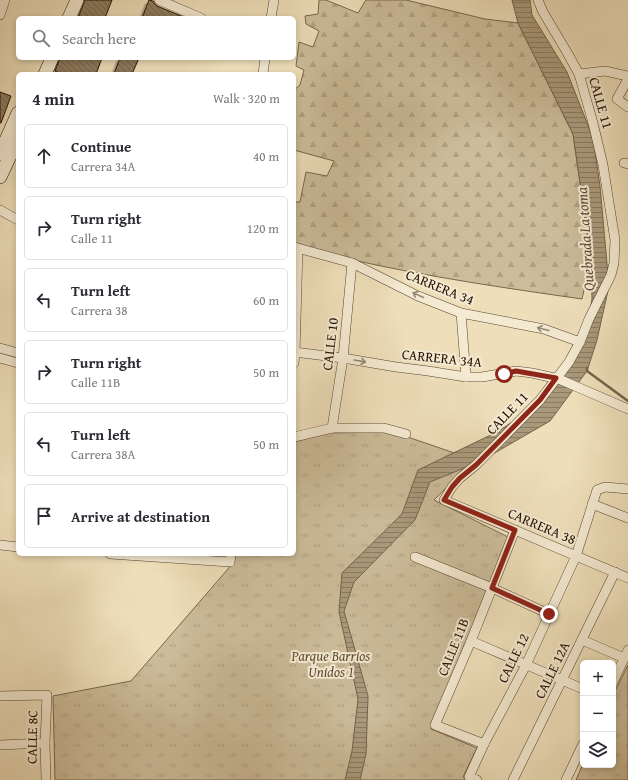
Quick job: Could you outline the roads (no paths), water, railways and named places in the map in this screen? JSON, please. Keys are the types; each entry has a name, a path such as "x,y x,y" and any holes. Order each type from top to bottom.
{"main road":[{"path":"62,16 69,0"},
{"path":"70,16 77,0"},
{"path":"38,72 43,60"},
{"path":"46,72 51,60"},
{"path":"0,154 16,118"},
{"path":"0,177 16,143"}],"street":[{"path":"0,15 5,0"},
{"path":"159,0 196,16"},
{"path":"271,16 274,0"},
{"name":"CALLE 11","path":"444,500 460,478 476,465 540,400 558,378 580,342 589,319 611,275 614,263 614,240 603,165 579,74 543,12 538,0"},
{"path":"263,72 266,60"},
{"path":"579,74 605,71 628,76"},
{"path":"628,79 617,98 628,107"},
{"path":"0,210 16,219"},
{"name":"CARRERA 34","path":"296,247 352,262 418,296 461,313 544,329 580,342"},
{"name":"CALLE 10","path":"332,428 343,358 352,262"},
{"path":"461,313 466,377"},
{"path":"0,348 16,352"},
{"name":"CARRERA 34A","path":"296,352 466,377 482,377 516,371 558,378 628,409"},
{"path":"0,358 16,362"},
{"path":"296,437 332,428 384,428 406,434"},
{"name":"CALLE 12","path":"473,778 484,744 526,665 576,556 597,490 605,487 628,489"},
{"name":"CARRERA 38","path":"444,500 628,578"},
{"path":"592,504 628,518"},
{"name":"CALLE 11B","path":"484,744 435,725 471,641 515,530"},
{"path":"0,546 16,547"},
{"path":"164,556 231,558"},
{"path":"416,557 492,588 549,614"},
{"name":"CALLE 12A","path":"513,780 615,572"},
{"path":"582,640 626,654 616,676"},
{"path":"471,641 580,688"},
{"name":"CALLE 8C","path":"0,696 47,695 45,744 46,780"},
{"path":"0,745 45,744"},
{"path":"566,780 580,750"}],"waterway":[{"path":"587,368 587,371 628,401"}],"water label":[{"name":"Quebrada La toma","path":"585,239"}],"park label":[{"name":"Parque Barrios Unidos 1","path":"331,664"}]}
